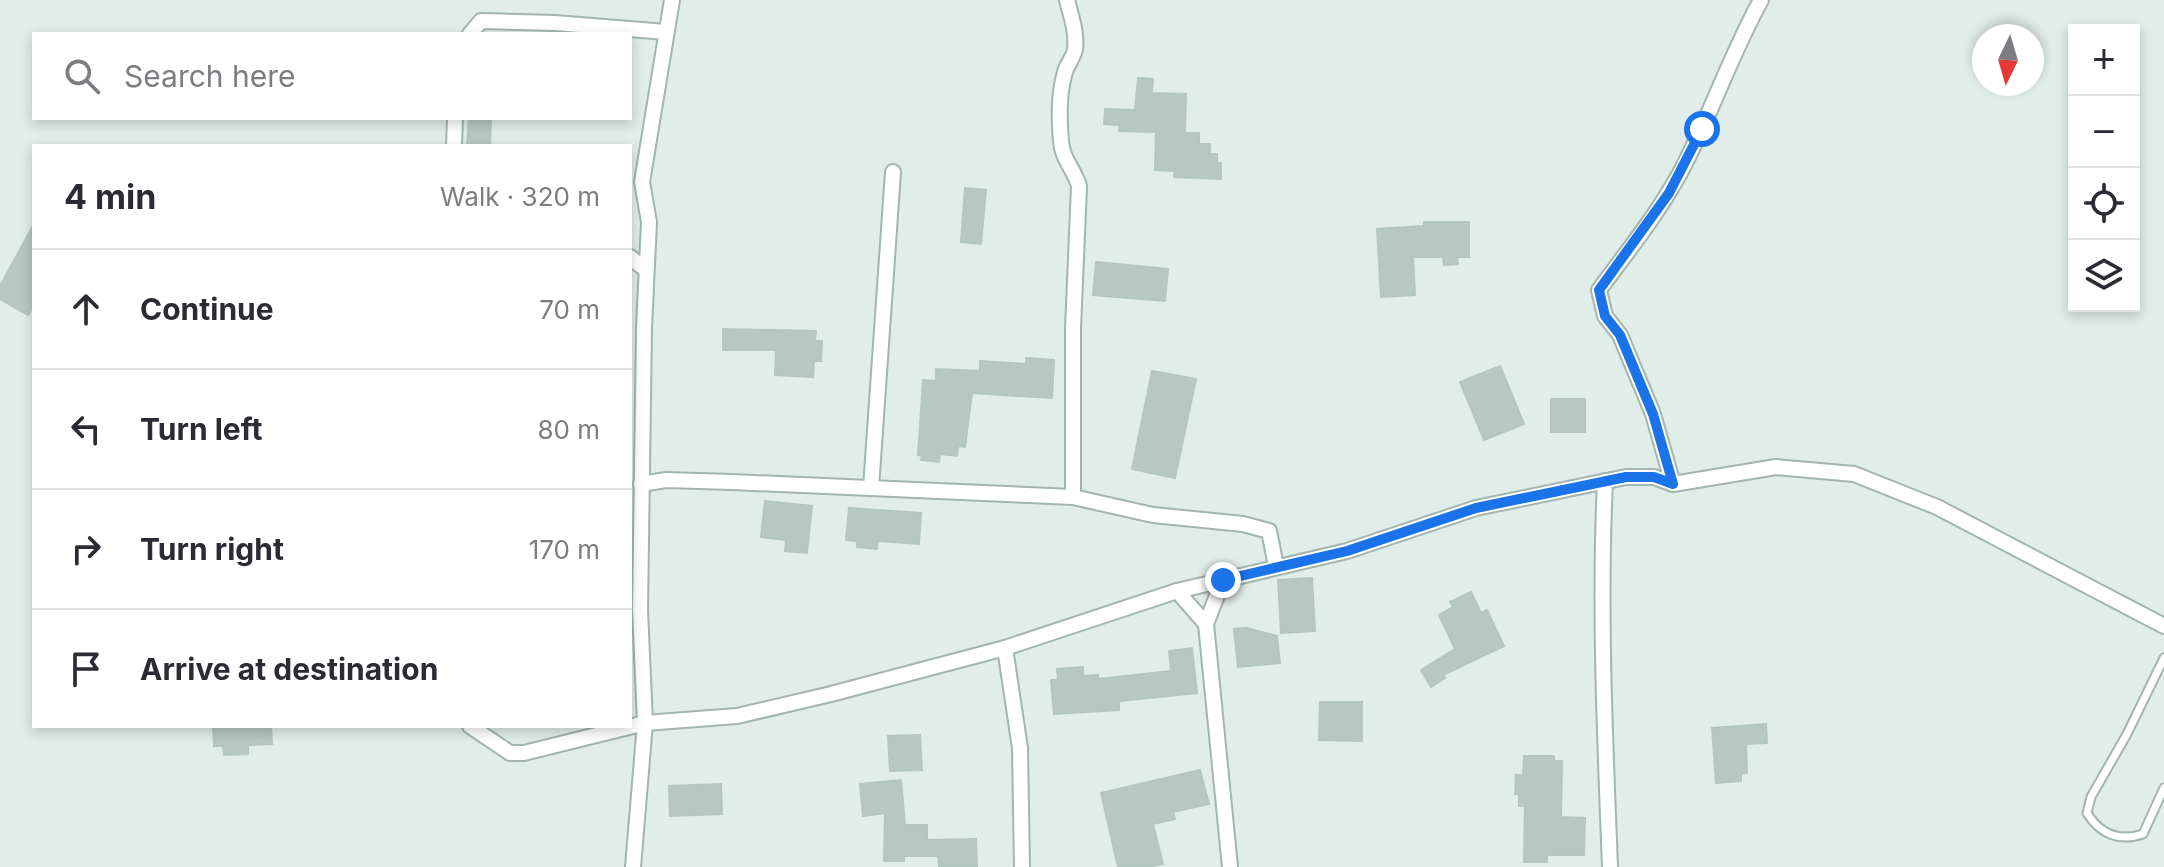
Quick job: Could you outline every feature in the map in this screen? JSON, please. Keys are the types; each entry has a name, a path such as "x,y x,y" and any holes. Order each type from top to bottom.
{"street":[{"path":"633,867 645,723 640,610 641,484 649,222 642,182 672,0"},
{"path":"1067,0 1075,33 1075,53 1066,69 1063,83 1061,142 1066,163 1075,174 1079,186 1073,329 1073,497"},
{"path":"1673,484 1653,414 1620,335 1605,316 1599,290 1675,182 1761,0"},
{"path":"472,32 481,21 666,32"},
{"path":"454,144 455,120"},
{"path":"871,488 893,172"},
{"path":"632,259 646,270"},
{"path":"632,726 737,716 831,694 1005,648 1177,591 1347,551 1476,508 1626,477 1654,477 1673,484 1776,467 1854,474 1937,507 2164,626"},
{"path":"641,484 679,481 1073,497 1153,515 1243,524 1269,531 1276,566"},
{"path":"1605,481 1602,546 1603,722 1610,867"},
{"path":"1223,580 1206,624 1230,867"},
{"path":"1177,591 1206,624"},
{"path":"1005,648 1020,748 1022,867"},
{"path":"473,728 510,753 524,753 625,728"}],"lane":[{"path":"2164,658 2127,734 2091,797 2087,813 2094,825 2108,835 2129,839 2143,834 2164,788"}],"building":[{"path":"1138,78 1153,79 1152,93 1186,94 1185,133 1199,133 1199,144 1210,144 1210,154 1217,154 1217,163 1221,163 1221,179 1174,177 1175,171 1155,170 1156,132 1119,131 1119,125 1104,124 1105,109 1135,110"},
{"path":"469,120 491,120 490,144 467,144"},
{"path":"965,188 986,190 981,244 961,242"},
{"path":"1424,222 1469,222 1469,257 1457,257 1458,264 1444,265 1443,257 1413,257 1415,295 1381,297 1377,229 1424,226"},
{"path":"32,228 32,308 28,315 0,299 0,286"},
{"path":"1096,262 1168,269 1165,301 1093,295"},
{"path":"723,329 816,331 815,341 822,341 821,361 814,361 813,377 775,375 776,350 723,350"},
{"path":"1026,358 1054,360 1052,398 972,393 965,447 958,446 957,456 940,454 939,462 921,460 922,456 918,455 923,380 936,381 936,369 980,371 980,361 1026,364"},
{"path":"1500,366 1524,424 1484,440 1460,382"},
{"path":"1152,371 1196,379 1175,478 1132,469"},
{"path":"1551,399 1585,399 1585,432 1551,432"},
{"path":"765,501 812,506 807,553 785,551 786,540 761,537"},
{"path":"849,508 921,513 919,544 878,541 877,549 857,547 857,541 846,540"},
{"path":"1312,578 1315,631 1281,633 1278,580"},
{"path":"1471,592 1481,613 1487,610 1504,646 1443,675 1445,678 1431,687 1421,670 1455,649 1439,615 1453,607 1450,602"},
{"path":"1247,628 1277,636 1280,663 1238,667 1234,629"},
{"path":"1192,648 1197,693 1119,701 1119,710 1054,714 1051,680 1058,680 1057,669 1083,667 1083,676 1098,675 1098,679 1171,671 1169,651"},
{"path":"1320,702 1362,702 1362,741 1319,740"},
{"path":"1766,724 1767,743 1746,744 1747,773 1741,774 1741,781 1716,783 1712,728"},
{"path":"213,728 271,728 272,744 248,745 248,754 224,755 223,746 214,746"},
{"path":"920,735 922,770 890,771 888,736"},
{"path":"1524,756 1554,756 1554,761 1562,761 1561,817 1585,818 1584,855 1547,855 1547,862 1524,862 1525,806 1519,806 1519,794 1515,794 1516,775 1523,775"},
{"path":"1200,770 1209,804 1173,812 1175,819 1153,824 1163,864 1118,867 1101,793"},
{"path":"901,780 905,825 927,825 927,840 976,839 977,867 939,867 938,856 904,856 904,861 884,861 885,813 863,816 860,784"},
{"path":"721,784 722,814 670,816 669,786"}],"route":[{"path":"1223,580 1347,551 1476,508 1626,477 1654,477 1673,484 1653,414 1620,335 1605,316 1599,290 1669,193 1702,129"}]}
